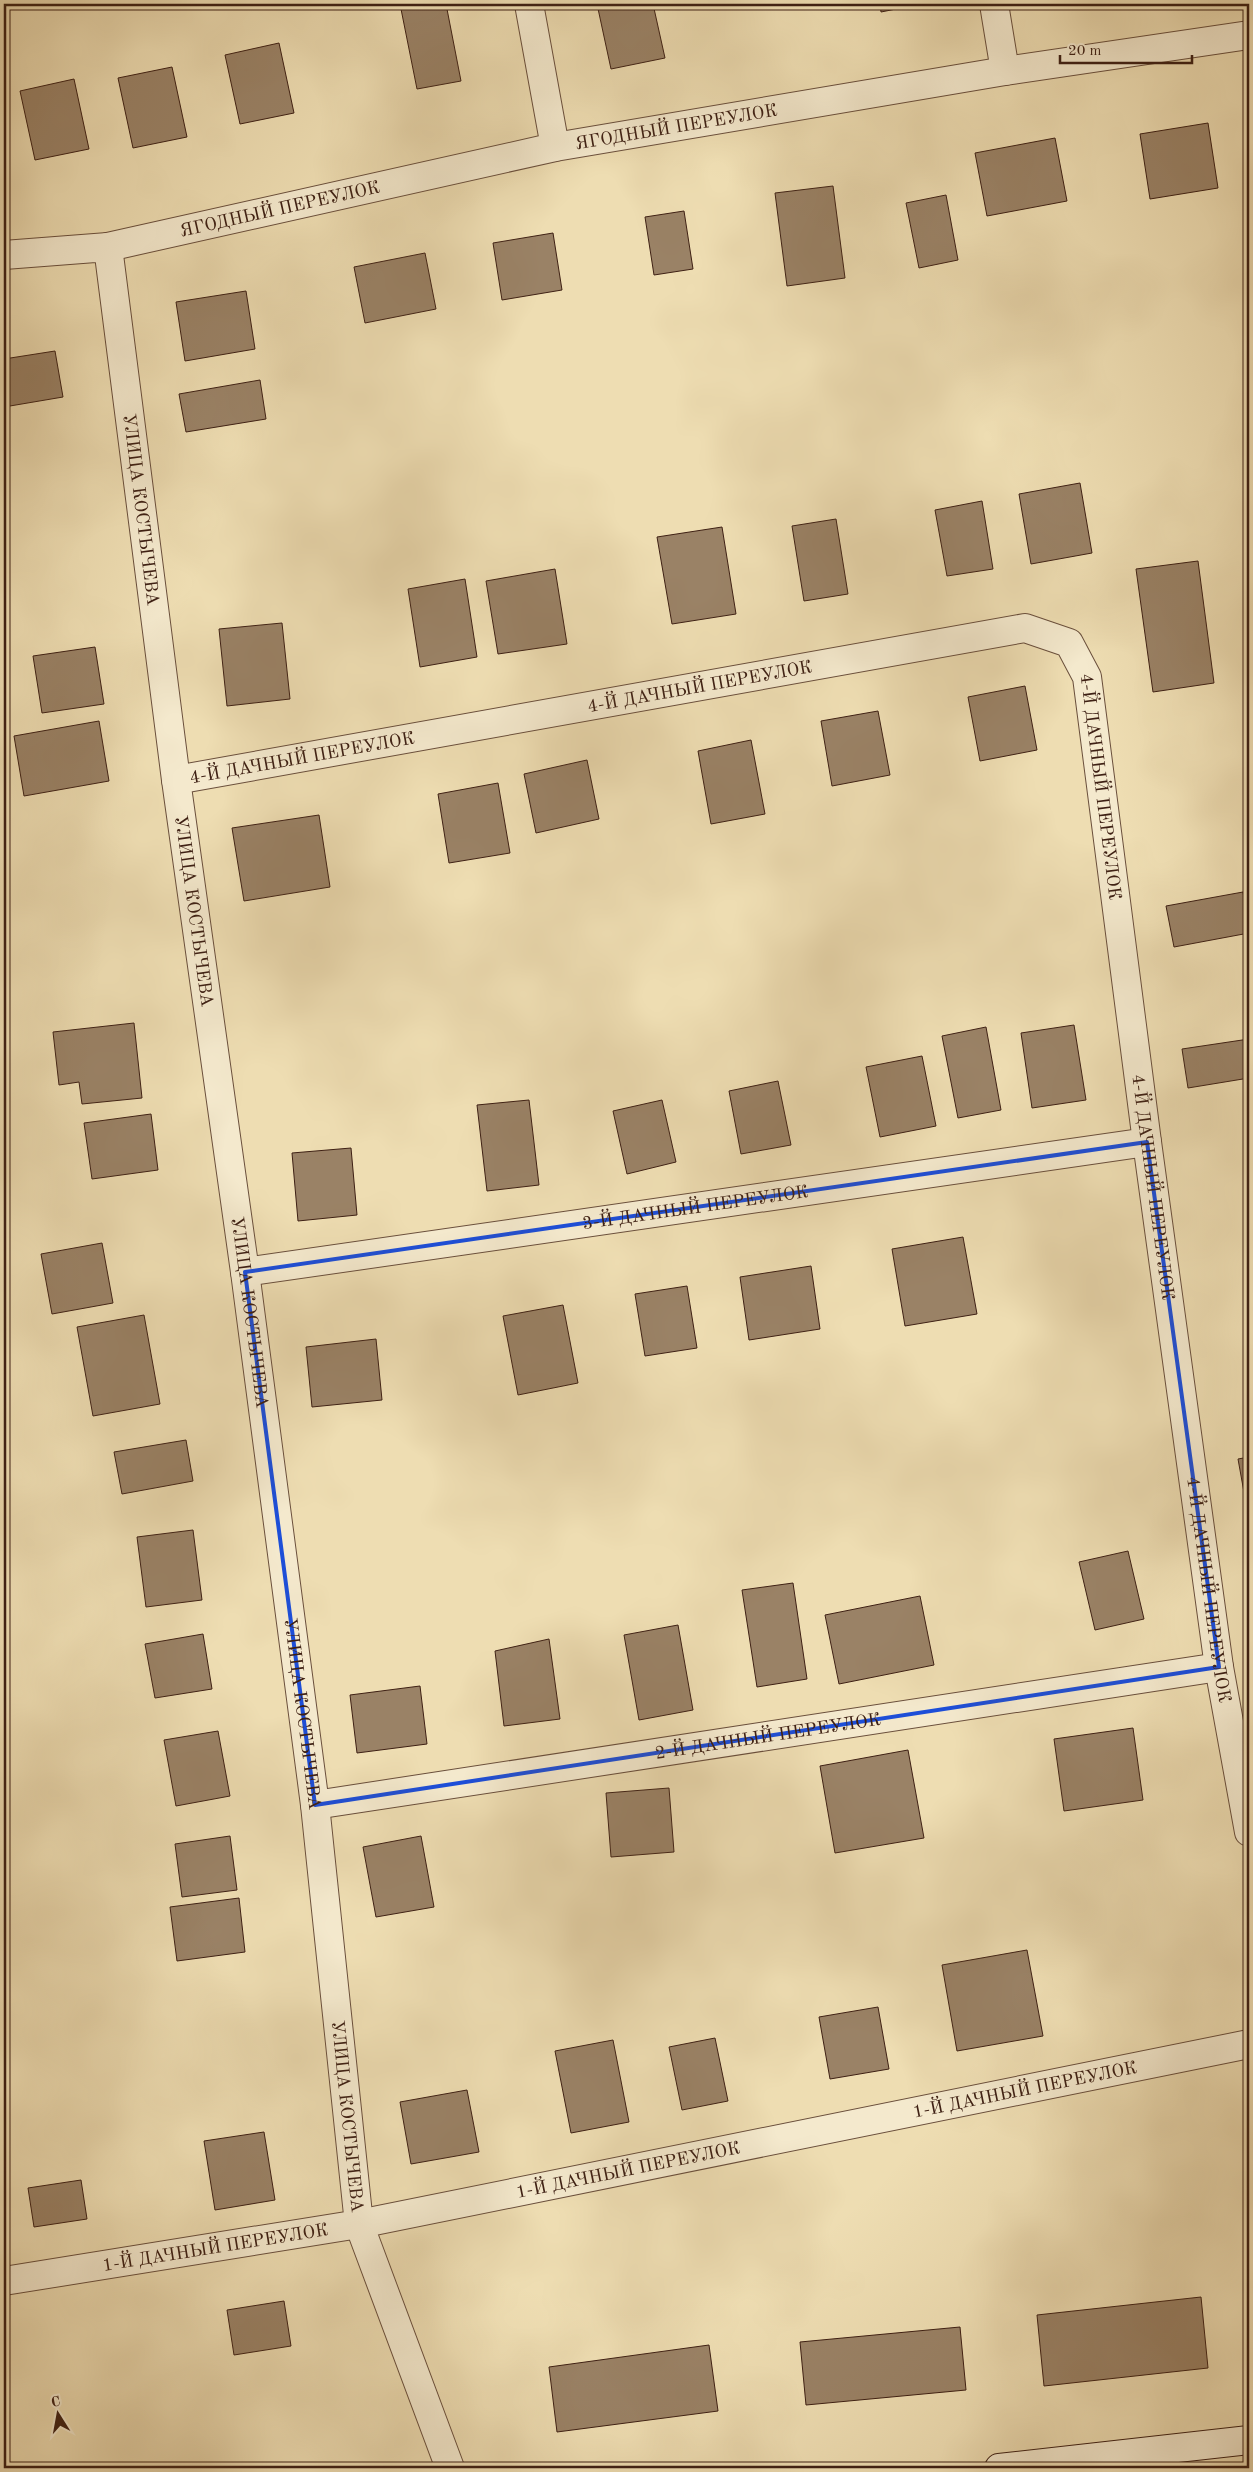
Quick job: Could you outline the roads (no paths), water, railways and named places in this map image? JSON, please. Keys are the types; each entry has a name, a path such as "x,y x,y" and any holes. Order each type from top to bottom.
{"street":[{"path":"529,4 555,147"},
{"path":"994,4 1005,71"},
{"name":"ЯГОДНЫЙ ПЕРЕУЛОК","path":"108,247 555,147 1005,71 1249,35"},
{"path":"4,255 108,247"},
{"name":"УЛИЦА КОСТЫЧЕВА","path":"108,247 176,780 245,1272 315,1805 359,2224 450,2468"},
{"name":"4-Й ДАЧНЫЙ ПЕРЕУЛОК","path":"176,780 1025,628 1069,643 1087,676 1147,1142 1219,1667 1249,1832"},
{"name":"3-Й ДАЧНЫЙ ПЕРЕУЛОК","path":"245,1272 1147,1142"},
{"name":"2-Й ДАЧНЫЙ ПЕРЕУЛОК","path":"315,1805 1219,1667"},
{"name":"1-Й ДАЧНЫЙ ПЕРЕУЛОК","path":"4,2281 359,2224 1249,2044"},
{"path":"999,2468 1249,2440"}]}
